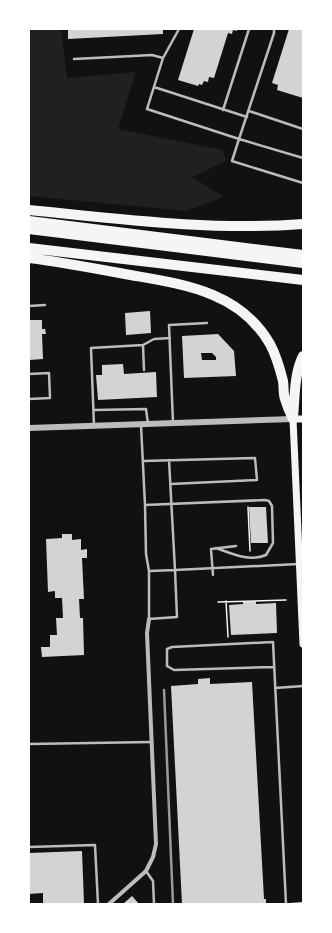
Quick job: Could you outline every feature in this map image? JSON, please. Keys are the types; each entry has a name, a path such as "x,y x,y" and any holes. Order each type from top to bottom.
{"highway":[{"path":"29,210 202,226 276,226 303,224"},
{"path":"29,222 303,255"},
{"path":"29,229 303,263"},
{"path":"29,248 303,280"},
{"path":"29,258 62,262 187,285 212,294 236,306 259,327 271,345 275,353 283,382 284,398 298,419"},
{"path":"298,419 296,382 299,364 303,356"}],"main road":[{"path":"298,419 303,644"}],"street":[{"path":"29,428 298,419"},
{"path":"109,904 146,871 153,857 156,844 147,633 150,619"}],"lane":[{"path":"179,29 163,58 147,109 239,140 303,158"},
{"path":"223,110 248,29"},
{"path":"274,29 274,33 232,161 303,183"},
{"path":"74,59 152,55 163,58"},
{"path":"154,87 247,117"},
{"path":"249,111 303,129"},
{"path":"29,306 45,305"},
{"path":"173,423 169,326 206,323"},
{"path":"94,426 91,348 143,345 154,339 170,338"},
{"path":"143,345 144,370"},
{"path":"29,374 49,373 50,398 29,399"},
{"path":"94,410 146,409 148,424"},
{"path":"141,424 146,505 146,554 149,571 150,619 177,617 169,460"},
{"path":"143,461 255,458 257,480 171,484"},
{"path":"146,505 269,501 272,506 272,543 270,550 266,555 260,558 242,558 216,548"},
{"path":"213,575 211,549 236,546"},
{"path":"149,571 213,568 300,561"},
{"path":"274,667 174,670 167,666 166,654 167,649 172,647 272,642 274,667 286,904"},
{"path":"275,688 303,686"},
{"path":"29,744 152,742"},
{"path":"29,847 94,845 98,904"},
{"path":"146,871 152,881 154,904"},
{"path":"292,904 303,903"}],"path":[{"path":"248,507 251,558"},
{"path":"218,602 286,600"},
{"path":"226,601 228,637"}],"shaded area":[{"path":"29,29 61,29 67,78 136,72 118,129 223,150 226,161 192,177 224,197 186,211 29,196"}],"building":[{"path":"68,29 163,29 163,34 68,39"},
{"path":"194,29 237,29 237,31 233,30 232,34 228,33 214,78 209,77 208,82 204,81 202,85 199,84 198,86 178,80"},
{"path":"289,29 303,29 303,98 277,90 278,85 272,83"},
{"path":"150,311 151,333 126,335 125,313"},
{"path":"29,320 42,320 42,329 45,329 46,334 42,334 43,359 29,360"},
{"path":"218,334 234,351 236,376 184,378 182,336","holes":["201,353 212,353 216,357 216,360 202,360"]},
{"path":"123,364 124,374 156,372 157,397 98,400 96,375 102,375 102,365"},
{"path":"249,507 266,507 268,543 251,543"},
{"path":"62,534 72,534 72,540 81,539 81,550 87,549 87,558 82,558 84,599 79,599 80,618 83,618 84,655 42,657 41,647 50,647 50,635 57,635 56,618 63,618 62,598 55,598 55,591 48,592 46,539 62,538"},
{"path":"256,601 256,604 276,603 277,633 231,635 229,605"},
{"path":"210,678 210,684 252,682 264,899 266,899 266,904 182,904 171,686 198,684 198,679"},
{"path":"82,851 84,903 43,904 43,893 29,894 29,853"},
{"path":"132,896 139,904 123,904"}],"railway":[{"path":"164,690 173,904"}]}
